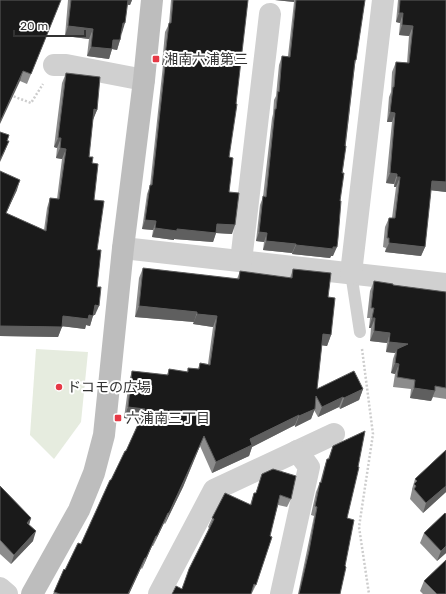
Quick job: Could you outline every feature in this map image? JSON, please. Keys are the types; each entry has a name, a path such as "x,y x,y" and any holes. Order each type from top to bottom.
{"street":[{"path":"32,594 79,510 94,473 104,435 123,248 144,80 152,0"},
{"path":"351,273 382,0"},
{"path":"241,261 270,14"},
{"path":"54,65 66,65 144,80"},
{"path":"123,248 446,284"},
{"path":"159,594 214,490 334,434"},
{"path":"281,594 309,467 297,451"},
{"path":"0,588 7,594"}],"lane":[{"path":"351,273 360,332"}],"path":[{"path":"6,93 31,103 54,65"},
{"path":"360,332 373,434 359,526 369,594"}],"shaded area":[{"name":"ドコモの広場","path":"36,349 88,352 81,422 54,459 30,435"}],"building":[{"path":"0,0 61,0 31,74 23,71 0,122"},
{"path":"71,0 128,0 125,23 123,23 120,40 113,40 112,49 91,47 93,29 68,26"},
{"path":"173,0 248,0 237,104 229,157 233,158 229,192 239,193 235,225 217,224 216,233 155,228 156,221 145,220 150,185 152,185 165,56 169,23 171,23"},
{"path":"296,0 365,0 355,60 345,146 337,247 333,247 333,249 266,241 267,233 259,232 263,196 266,197 282,56 290,57"},
{"path":"400,0 446,0 446,182 432,181 425,247 389,243 389,238 387,238 389,218 395,218 400,177 397,177 397,174 390,173 395,113 390,112 396,62 409,63 413,26 402,25 403,13 399,13"},
{"path":"66,73 100,77 97,110 94,109 89,157 93,157 92,163 98,164 94,200 104,201 97,250 101,250 97,287 101,287 99,306 95,305 93,316 89,315 88,319 63,316 62,327 0,326 0,171 20,180 6,213 46,231 50,198 59,199 66,149 60,148 61,138 58,138"},
{"path":"0,132 9,135 7,141 9,141 0,160"},
{"path":"143,268 239,279 240,271 292,278 293,269 331,273 328,297 335,298 331,335 323,334 317,389 354,371 363,389 322,407 316,396 315,409 299,415 250,439 252,445 216,462 204,436 169,513 156,536 128,594 60,594 54,592 64,569 65,570 78,543 81,544 110,480 126,451 145,409 128,407 132,371 168,375 169,369 188,372 188,368 199,369 200,363 210,365 217,316 197,314 197,312 139,306"},
{"path":"374,281 446,292 446,388 435,386 435,391 414,388 415,380 397,377 399,364 395,363 397,349 408,344 389,342 390,333 374,331 375,318 372,318 374,308 371,308"},
{"path":"365,431 359,467 347,518 354,520 340,594 299,594 317,507 315,506 327,459 329,459 333,446"},
{"path":"446,450 446,486 426,503 414,489 416,486 414,484 417,481 415,479"},
{"path":"273,469 296,476 291,499 280,495 270,536 272,537 256,585 254,584 251,594 172,594 176,586 182,589 189,569 225,493 251,505 262,474"},
{"path":"0,486 31,518 27,523 36,531 14,555 0,540"},
{"path":"445,513 446,546 441,551 424,533"},
{"path":"446,560 446,594 437,594 424,581"}],"place":[{"name":"湘南六浦第三","path":"156,59"},
{"name":"ドコモの広場","path":"59,387"},
{"name":"六浦南三丁目","path":"118,418"}]}
